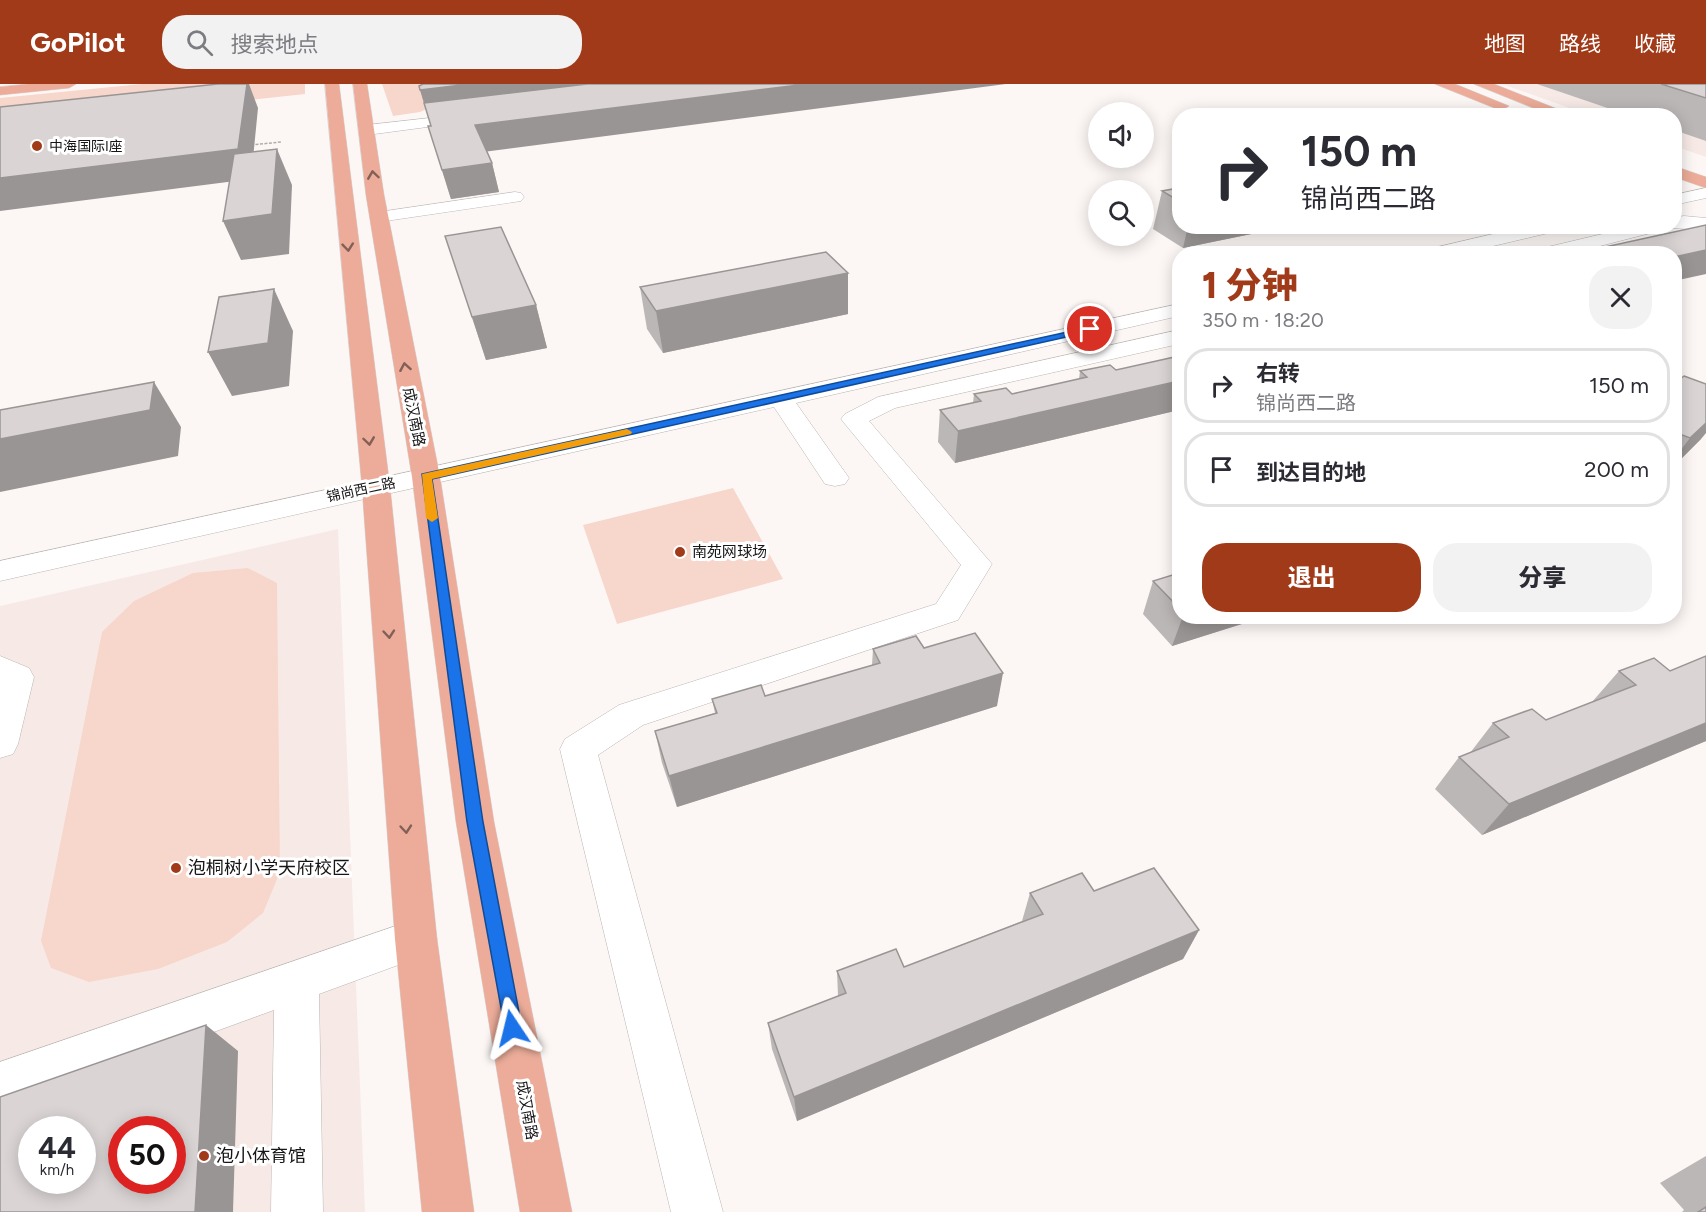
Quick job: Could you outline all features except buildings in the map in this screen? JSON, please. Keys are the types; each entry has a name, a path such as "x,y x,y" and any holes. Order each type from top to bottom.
{"main road":[{"path":"0,89 24,84"},
{"path":"0,89 69,84"},
{"path":"332,84 376,487 416,939 448,1212"},
{"name":"成汉南路","path":"360,84 379,217 426,477 475,822 546,1212"},
{"path":"1442,84 1505,108"},
{"path":"1481,84 1546,108"},
{"path":"1682,157 1706,166"},
{"path":"1682,174 1706,183"}],"street":[{"path":"367,130 495,115"},
{"path":"1682,198 1706,193"},
{"path":"379,217 515,197"},
{"path":"1682,222 1706,224"},
{"path":"1467,246 1519,234"},
{"path":"1576,246 1628,234"},
{"name":"锦尚西二路","path":"0,571 1172,312"},
{"path":"697,1212 578,749 631,715 947,612 976,564 854,419 887,402 1172,339"},
{"path":"780,398 836,478"},
{"path":"0,668 17,677 0,744"},
{"path":"0,1086 416,939"},
{"path":"297,981 297,1212"}],"path":[{"path":"246,146 280,142"}],"shaded area":[{"path":"142,84 305,84 305,94 0,127 0,98"},
{"path":"382,84 482,84 420,112 393,116"},
{"path":"1502,84 1706,84 1706,157 1682,149 1682,108 1569,108"},
{"name":"南苑网球场","path":"733,488 783,579 617,624 583,525"},
{"name":"泡桐树小学天府校区","path":"338,529 365,1212 0,1212 0,606"},
{"path":"248,568 277,583 280,872 263,913 227,942 158,969 89,982 51,968 41,941 102,632 134,601 193,573"}],"slow traffic":[{"path":"432,518 426,477 627,432"}],"place":[{"name":"中海国际I座","path":"37,146"},
{"name":"南苑网球场","path":"680,552"},
{"name":"泡桐树小学天府校区","path":"176,868"},
{"name":"泡小体育馆","path":"204,1156"}],"route":[{"path":"512,1028 475,822 426,477 1090,329"}]}
